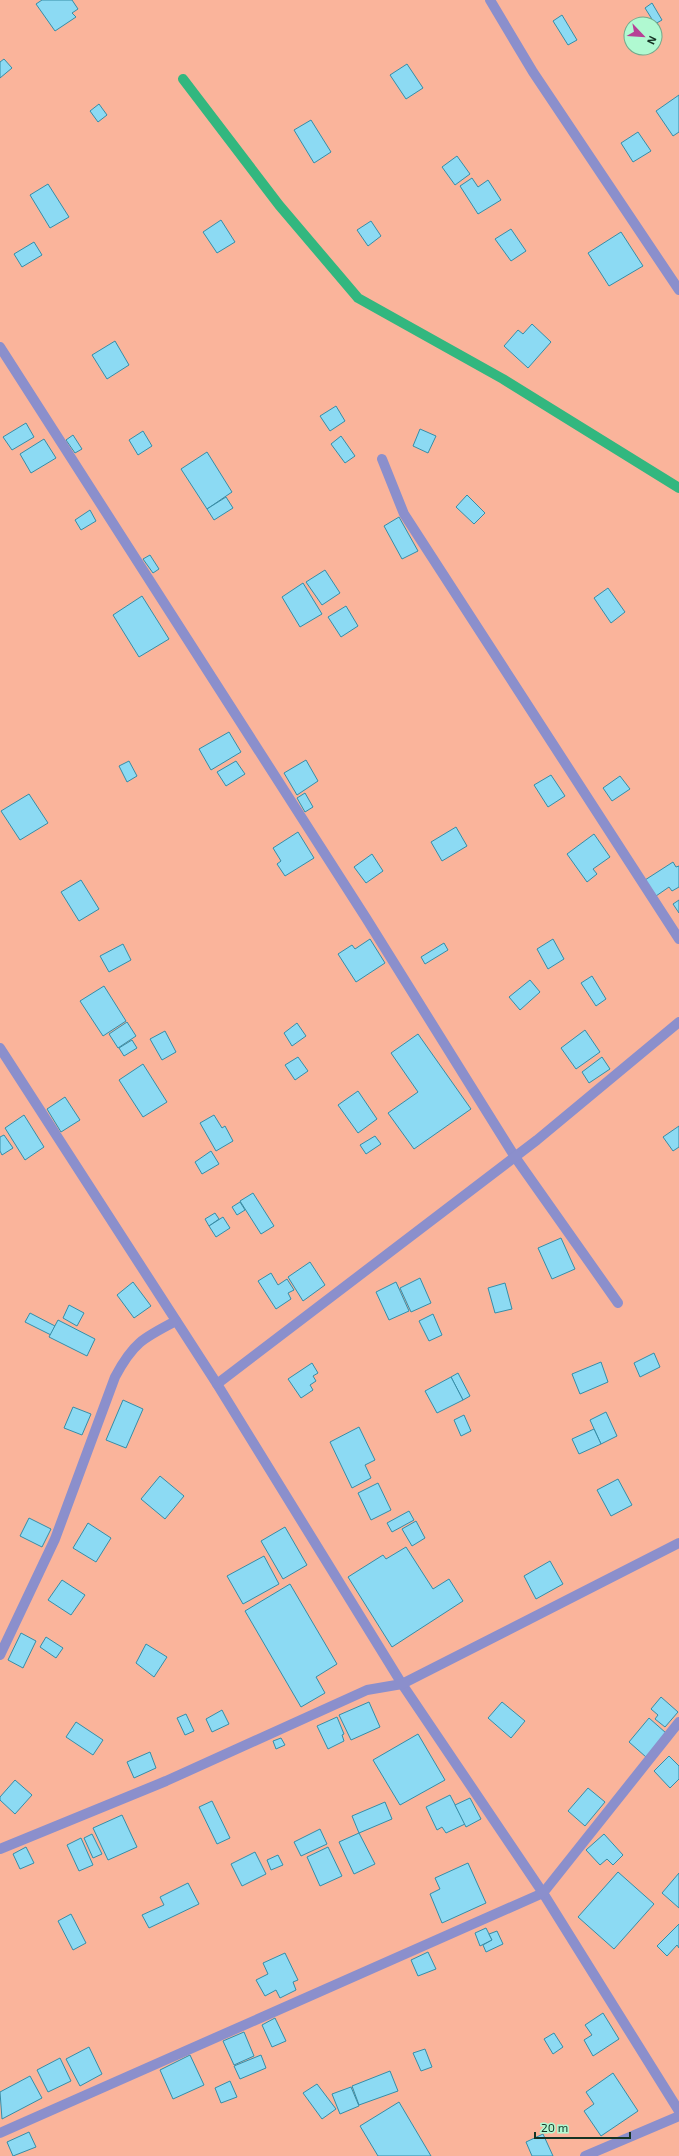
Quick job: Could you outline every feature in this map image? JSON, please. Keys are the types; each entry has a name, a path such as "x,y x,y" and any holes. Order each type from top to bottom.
{"lane":[{"path":"490,0 533,72 679,290"},
{"path":"0,347 366,918 515,1157 618,1303"},
{"path":"382,459 404,514 679,939"},
{"path":"217,1384 515,1157 679,1022"},
{"path":"0,1048 217,1384 402,1684 543,1892 679,2110"},
{"path":"0,1655 55,1539 115,1377 124,1361 143,1338 176,1321"},
{"path":"0,1849 166,1781 367,1690 402,1684 679,1543"},
{"path":"0,2133 543,1892 679,1722"},
{"path":"585,2156 679,2116"}],"shaded area":[{"path":"0,0 679,0 679,2156 0,2156"}],"building":[{"path":"42,0 72,0 78,9 72,13 76,17 55,31 36,4"},
{"path":"652,3 660,16 650,16 645,8"},
{"path":"562,15 577,40 568,45 553,21"},
{"path":"4,59 12,68 0,78 0,62"},
{"path":"407,64 423,88 406,99 390,75"},
{"path":"679,95 679,132 673,136 656,111"},
{"path":"99,104 107,115 98,122 90,111"},
{"path":"311,120 331,152 314,163 294,130"},
{"path":"638,132 651,151 633,162 621,143"},
{"path":"457,156 470,174 455,185 442,167"},
{"path":"472,178 478,187 488,180 501,200 478,214 460,186"},
{"path":"48,184 69,217 50,228 30,195"},
{"path":"221,220 235,242 217,253 203,232"},
{"path":"371,221 381,236 368,246 357,230"},
{"path":"511,229 526,251 511,261 495,239"},
{"path":"621,232 643,266 609,286 588,253"},
{"path":"34,242 42,255 22,267 14,254"},
{"path":"532,324 551,342 528,368 504,346 518,330 523,334"},
{"path":"115,341 129,365 107,379 92,355"},
{"path":"336,406 345,421 330,431 320,416"},
{"path":"26,423 34,437 12,450 3,437"},
{"path":"420,429 436,436 428,453 413,446"},
{"path":"143,431 152,446 138,455 129,440"},
{"path":"73,435 82,449 75,453 66,440"},
{"path":"341,436 355,456 345,463 331,444"},
{"path":"44,439 56,458 31,473 20,454"},
{"path":"207,452 232,492 207,509 181,469"},
{"path":"467,495 485,513 474,524 456,507"},
{"path":"226,497 233,508 214,520 207,509"},
{"path":"90,510 96,521 81,530 75,520"},
{"path":"399,517 418,551 402,559 384,526"},
{"path":"150,555 159,569 153,573 143,559"},
{"path":"325,570 340,593 322,605 306,582"},
{"path":"303,583 322,614 300,627 282,597"},
{"path":"608,588 625,612 611,623 594,598"},
{"path":"142,596 169,639 139,657 113,615"},
{"path":"346,606 358,626 341,637 328,617"},
{"path":"229,732 241,752 211,770 199,749"},
{"path":"306,760 318,781 297,795 284,773"},
{"path":"129,761 137,776 127,782 119,766"},
{"path":"236,761 245,774 226,786 217,772"},
{"path":"551,775 565,796 548,807 534,785"},
{"path":"620,776 630,789 612,801 603,788"},
{"path":"305,793 313,807 305,812 297,798"},
{"path":"29,794 48,823 20,840 1,811"},
{"path":"456,827 467,846 442,861 431,842"},
{"path":"298,832 314,858 285,876 277,864 281,861 273,848"},
{"path":"594,834 610,857 593,869 597,874 587,882 567,854"},
{"path":"372,854 383,871 366,883 354,867"},
{"path":"673,862 676,867 679,866 679,887 672,891 669,887 656,896 645,880"},
{"path":"81,880 99,909 79,921 61,892"},
{"path":"679,900 679,913 673,904"},
{"path":"370,939 385,963 356,982 338,954 352,945 355,949"},
{"path":"553,939 564,959 548,969 537,949"},
{"path":"444,943 448,950 425,964 421,957"},
{"path":"123,944 131,960 109,972 100,956"},
{"path":"592,976 606,999 596,1006 581,983"},
{"path":"530,980 540,992 520,1010 509,997"},
{"path":"104,986 126,1021 103,1036 80,1001"},
{"path":"127,1022 136,1036 118,1048 109,1034"},
{"path":"297,1023 306,1036 292,1046 284,1033"},
{"path":"585,1030 600,1052 576,1069 561,1048"},
{"path":"165,1031 176,1052 162,1060 150,1039"},
{"path":"418,1034 471,1109 414,1149 388,1113 418,1092 391,1053"},
{"path":"132,1040 137,1048 124,1056 119,1048"},
{"path":"298,1057 308,1071 295,1080 285,1065"},
{"path":"602,1057 610,1069 589,1083 582,1072"},
{"path":"143,1064 167,1102 143,1117 119,1080"},
{"path":"358,1091 377,1119 358,1133 338,1105"},
{"path":"65,1097 80,1120 61,1132 47,1109"},
{"path":"24,1115 44,1147 25,1160 5,1128"},
{"path":"214,1115 222,1128 225,1126 233,1141 216,1151 200,1123"},
{"path":"679,1126 679,1147 673,1151 663,1137"},
{"path":"4,1135 13,1148 2,1155 0,1151 0,1137"},
{"path":"375,1136 381,1144 366,1154 360,1145"},
{"path":"211,1151 219,1164 202,1174 195,1162"},
{"path":"253,1193 274,1226 261,1234 240,1201"},
{"path":"240,1202 245,1210 237,1215 232,1207"},
{"path":"215,1213 219,1219 209,1226 205,1219"},
{"path":"223,1217 230,1228 216,1237 209,1226"},
{"path":"561,1238 575,1269 552,1279 538,1248"},
{"path":"310,1262 325,1285 303,1301 288,1277"},
{"path":"271,1273 278,1285 287,1279 294,1290 288,1293 291,1299 276,1309 258,1281"},
{"path":"420,1278 431,1303 411,1312 400,1288"},
{"path":"133,1282 151,1306 134,1318 117,1295"},
{"path":"396,1282 409,1311 389,1320 376,1292"},
{"path":"505,1283 512,1309 495,1313 488,1288"},
{"path":"69,1305 84,1313 77,1326 63,1318"},
{"path":"30,1313 55,1326 51,1335 25,1322"},
{"path":"433,1314 442,1335 429,1341 419,1321"},
{"path":"58,1320 95,1339 87,1356 49,1337"},
{"path":"654,1353 660,1367 640,1377 634,1363"},
{"path":"601,1362 608,1382 580,1394 572,1374"},
{"path":"312,1363 318,1373 313,1376 316,1381 310,1385 313,1390 301,1398 288,1379"},
{"path":"458,1373 470,1396 463,1400 451,1377"},
{"path":"451,1377 463,1400 437,1413 425,1391"},
{"path":"123,1400 143,1409 126,1448 106,1440"},
{"path":"73,1407 91,1414 82,1435 64,1428"},
{"path":"606,1412 617,1436 601,1444 590,1420"},
{"path":"464,1415 471,1431 461,1436 454,1420"},
{"path":"359,1427 375,1460 365,1465 371,1478 352,1488 330,1442"},
{"path":"594,1429 601,1444 579,1454 572,1439"},
{"path":"160,1476 184,1496 165,1519 141,1499"},
{"path":"618,1479 632,1505 611,1516 597,1490"},
{"path":"378,1483 391,1510 371,1520 358,1493"},
{"path":"409,1511 414,1520 392,1532 387,1523"},
{"path":"29,1518 51,1529 42,1547 20,1536"},
{"path":"416,1521 425,1538 412,1546 402,1529"},
{"path":"88,1523 111,1538 96,1562 73,1548"},
{"path":"285,1527 307,1565 283,1579 261,1541"},
{"path":"406,1547 433,1589 449,1579 463,1601 392,1647 348,1577 383,1555 386,1559"},
{"path":"264,1556 279,1584 243,1604 227,1576"},
{"path":"550,1561 563,1584 536,1599 524,1576"},
{"path":"62,1580 85,1595 71,1615 48,1600"},
{"path":"290,1584 337,1664 316,1677 325,1693 301,1707 245,1611"},
{"path":"21,1633 36,1641 23,1668 8,1660"},
{"path":"46,1637 63,1648 56,1658 40,1647"},
{"path":"146,1644 167,1657 154,1677 136,1663"},
{"path":"661,1697 678,1712 665,1727 655,1719 658,1715 651,1709"},
{"path":"369,1702 380,1727 351,1740 339,1715"},
{"path":"502,1702 525,1721 511,1738 488,1718"},
{"path":"222,1710 229,1724 212,1732 206,1719"},
{"path":"186,1714 194,1731 185,1735 177,1718"},
{"path":"337,1717 344,1734 342,1735 344,1741 328,1749 317,1726"},
{"path":"649,1718 666,1733 646,1757 629,1742"},
{"path":"76,1722 103,1740 93,1755 66,1737"},
{"path":"418,1734 445,1780 400,1805 373,1760"},
{"path":"281,1738 285,1745 276,1749 273,1741"},
{"path":"150,1752 156,1768 134,1778 127,1762"},
{"path":"669,1756 679,1766 679,1779 670,1788 654,1771"},
{"path":"15,1780 32,1795 15,1814 0,1800 0,1797"},
{"path":"588,1788 605,1802 585,1826 568,1811"},
{"path":"450,1795 465,1824 446,1833 442,1827 437,1830 426,1807"},
{"path":"470,1798 481,1819 466,1827 455,1805"},
{"path":"212,1801 230,1838 217,1844 199,1807"},
{"path":"385,1802 392,1819 359,1833 352,1816"},
{"path":"122,1815 137,1847 108,1860 93,1828"},
{"path":"320,1829 327,1844 301,1856 294,1842"},
{"path":"359,1833 375,1864 354,1874 339,1842"},
{"path":"92,1834 102,1854 93,1858 84,1838"},
{"path":"604,1834 623,1855 613,1865 607,1859 600,1865 586,1850"},
{"path":"81,1838 93,1865 79,1871 67,1845"},
{"path":"26,1847 34,1863 20,1869 13,1854"},
{"path":"328,1847 342,1876 320,1886 307,1857"},
{"path":"255,1852 266,1874 242,1886 231,1864"},
{"path":"278,1855 283,1865 271,1870 267,1860"},
{"path":"468,1863 486,1903 442,1923 430,1894 440,1889 435,1878"},
{"path":"618,1872 654,1904 614,1949 578,1917"},
{"path":"679,1873 679,1908 662,1893"},
{"path":"188,1883 199,1904 149,1928 142,1915 164,1905 160,1897"},
{"path":"71,1914 86,1943 73,1950 58,1921"},
{"path":"679,1924 679,1948 677,1945 667,1956 657,1946"},
{"path":"486,1928 492,1940 480,1946 475,1933"},
{"path":"497,1931 503,1944 486,1952 483,1945 492,1940 489,1934"},
{"path":"428,1952 436,1969 418,1976 411,1960"},
{"path":"285,1953 298,1980 293,1982 296,1990 280,1998 276,1990 265,1996 256,1980 268,1974 263,1963"},
{"path":"603,2013 619,2039 593,2056 584,2040 592,2035 585,2025"},
{"path":"275,2018 286,2041 272,2047 262,2025"},
{"path":"244,2032 254,2056 234,2065 223,2041"},
{"path":"554,2033 563,2047 553,2054 544,2039"},
{"path":"89,2047 102,2074 80,2086 66,2059"},
{"path":"425,2049 432,2067 421,2071 413,2053"},
{"path":"190,2055 204,2085 173,2099 160,2070"},
{"path":"261,2055 266,2068 240,2079 234,2066"},
{"path":"60,2058 71,2081 48,2092 37,2070"},
{"path":"390,2071 398,2091 359,2105 352,2086"},
{"path":"613,2073 638,2111 601,2136 584,2111 594,2104 586,2092"},
{"path":"30,2076 42,2098 2,2119 0,2092"},
{"path":"230,2081 237,2097 221,2103 215,2088"},
{"path":"317,2084 336,2109 322,2119 303,2093"},
{"path":"351,2087 359,2106 340,2114 332,2094"},
{"path":"399,2102 431,2156 378,2156 360,2126"},
{"path":"29,2132 36,2147 13,2156 7,2142"},
{"path":"543,2134 553,2156 532,2156 526,2142"}],"waterway":[{"path":"183,79 279,205 358,298 503,379 679,488"}]}
